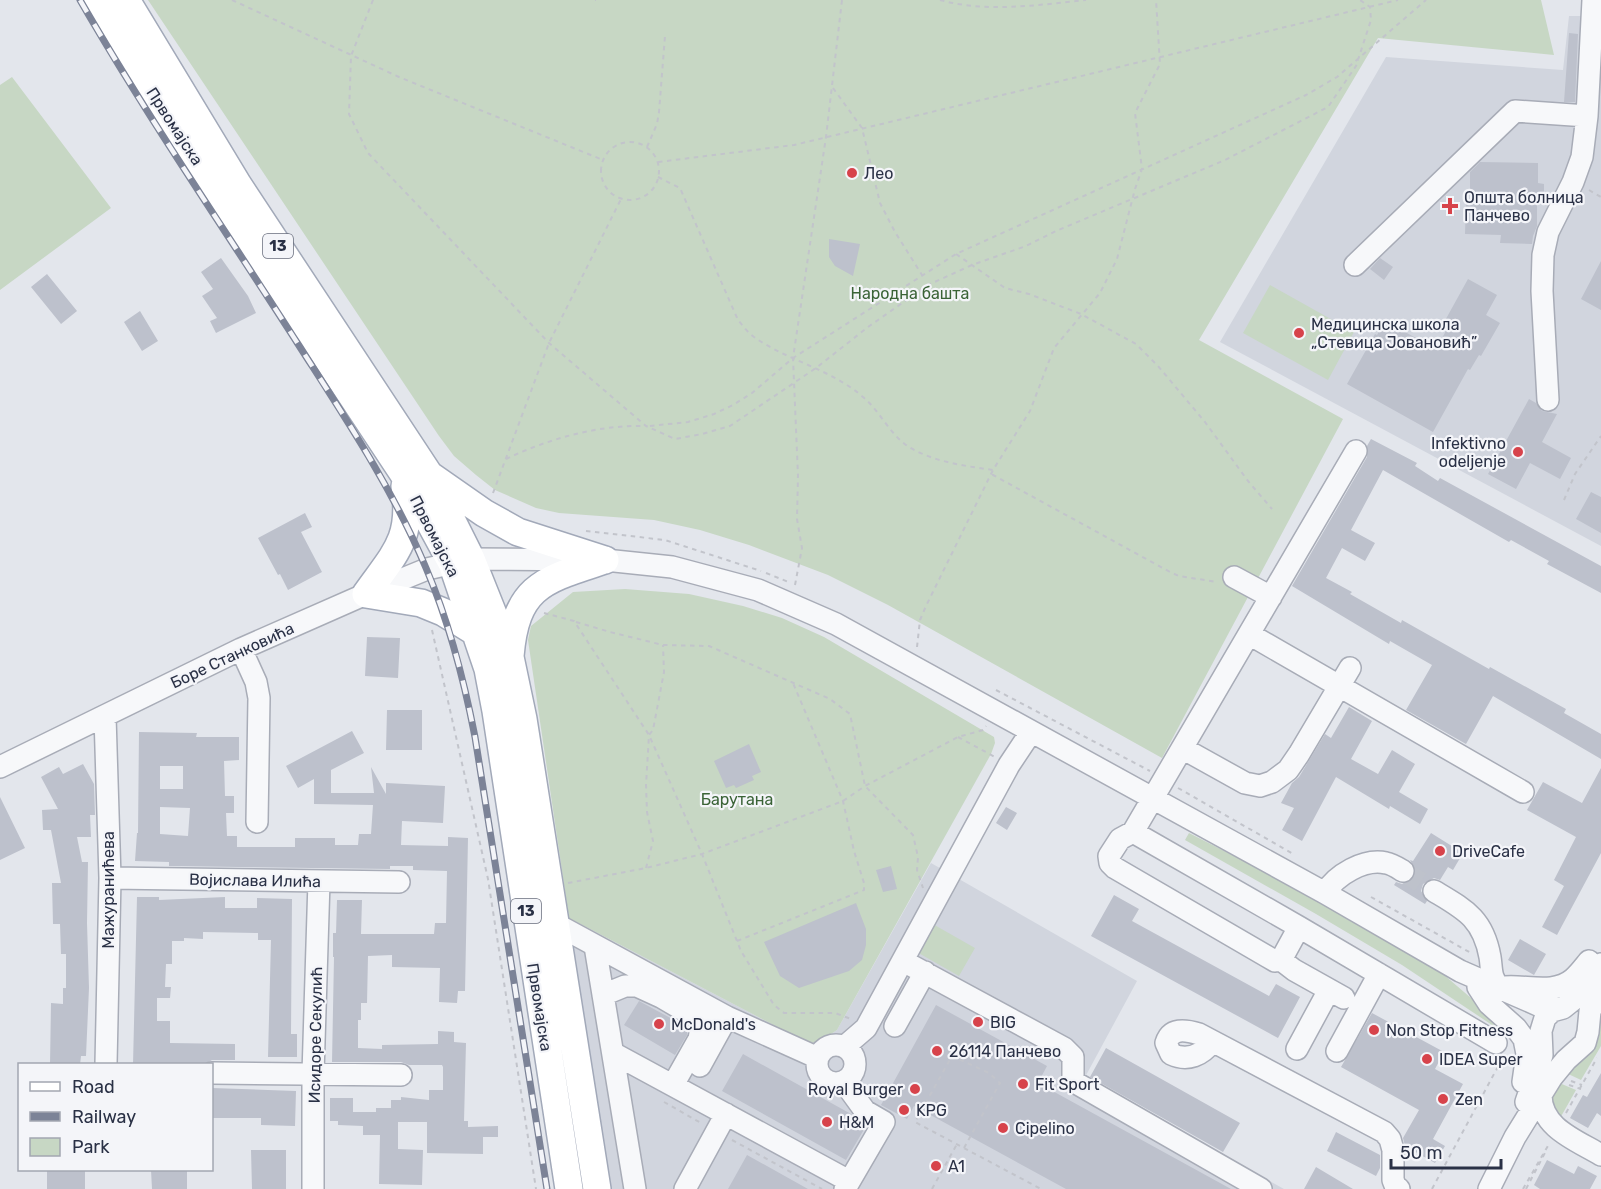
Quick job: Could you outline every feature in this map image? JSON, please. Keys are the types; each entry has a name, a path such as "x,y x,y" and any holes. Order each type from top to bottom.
{"main road":[{"name":"Првомајска","path":"97,0 131,58 209,179 415,473"},
{"name":"Првомајска","path":"126,0 415,473 510,657 527,742 597,1189"},
{"path":"477,633 443,612 421,603 366,594 398,549 407,526 408,506 415,473 518,532 605,560"},
{"path":"510,657 512,632 524,600 539,586 561,575 605,560"},
{"name":"Првомајска","path":"461,561 477,633 488,669 504,754 532,956 569,1189"}],"street":[{"path":"1548,400 1542,291 1543,255 1548,232 1574,182 1582,158 1587,116 1593,0"},
{"path":"1355,265 1515,111 1587,116"},
{"path":"1297,1049 1337,994 1294,970 1281,960 1268,957 1114,868 1109,856 1120,839 1133,832 1356,452"},
{"name":"Боре Станковића","path":"0,767 241,649 408,576 461,561 605,560 672,567 758,590 836,624 1325,893 1489,987"},
{"path":"1226,579 1271,597"},
{"path":"1249,634 1345,676 1522,792"},
{"path":"241,649 256,682 259,698 257,822"},
{"path":"1182,748 1245,783 1260,786 1272,782 1288,770 1345,676"},
{"name":"Мажуранићева","path":"105,716 110,878 106,1063"},
{"path":"844,1047 866,1028 1009,765 1031,732"},
{"path":"1133,832 1299,927 1501,1048"},
{"path":"1325,893 1346,873 1364,864 1385,862 1403,871"},
{"name":"Војислава Илића","path":"110,878 399,882"},
{"name":"Исидоре Секулић","path":"313,1189 313,1074 319,880"},
{"path":"1434,891 1465,909 1472,916 1487,945 1492,978 1489,987 1490,1004 1524,1040 1527,1054 1523,1111"},
{"path":"554,923 727,1017 818,1058"},
{"path":"1281,960 1299,927"},
{"path":"595,946 635,1189"},
{"path":"1489,987 1560,987 1573,979 1601,951"},
{"path":"903,961 1064,1048 1073,1057 1073,1079 1076,1083 1261,1189"},
{"path":"1515,1137 1542,1055 1542,1026 1545,1018 1573,1000 1601,964"},
{"path":"895,1026 925,972"},
{"path":"1337,1051 1379,974"},
{"path":"603,995 625,986 637,986 697,1018 701,1028 699,1039 679,1089"},
{"path":"1489,987 1538,1005 1578,1012 1587,1026"},
{"path":"1489,987 1530,1024 1550,1050 1563,1055 1574,1053"},
{"path":"1489,1189 1515,1137 1541,1095 1561,1066 1585,1043 1590,1011 1601,990"},
{"path":"679,1089 727,1017"},
{"path":"1212,1042 1384,1132 1390,1139 1394,1150 1393,1180 1399,1189"},
{"path":"831,1046 844,1047 853,1055 855,1067 853,1073 844,1082 826,1081 818,1071 818,1058 831,1046"},
{"path":"613,1053 726,1114 847,1185 884,1122 865,1111 844,1082"},
{"path":"213,1073 401,1075"},
{"path":"1541,1095 1541,1104 1547,1120 1601,1155"},
{"path":"685,1189 726,1114"}],"path":[{"path":"232,0 351,56 603,160"},
{"path":"373,0 351,56 349,114 368,153 549,343 646,426 675,439 730,426 816,368 928,285 972,265 1026,246 1225,159 1328,107 1359,59 1371,20 1370,7"},
{"path":"795,585 802,548 797,519 798,476 793,358 826,137 842,0"},
{"path":"940,0 959,5 1017,8 1086,0"},
{"path":"917,650 920,620 993,470 1030,411 1054,348 1100,293 1117,259 1142,169 1135,113 1160,64 1156,0"},
{"path":"1360,0 1370,7"},
{"path":"658,162 794,145 1398,0"},
{"path":"506,459 535,445 588,431 621,426 688,422 733,405 752,393 793,358 956,254 1306,94 1337,77 1426,0"},
{"path":"647,147 657,124 659,112 665,36"},
{"path":"832,86 862,129 880,203 922,275"},
{"path":"628,141 638,142 647,147 658,162 658,177 652,190 636,200 621,199 609,192 603,184 601,175 603,160 611,149 628,141"},
{"path":"658,177 680,188 738,320 753,337 844,383 862,396 908,446 958,465 993,470"},
{"path":"484,513 549,343 621,199"},
{"path":"956,254 1005,288 1081,314 1142,350 1205,422 1248,481 1272,509"},
{"path":"1564,500 1575,474 1601,436"},
{"path":"993,470 993,475 1170,572 1179,576 1226,579"},
{"path":"524,600 538,611 663,645 709,646 830,699 850,714 865,786 913,835 916,843 920,884 934,905"},
{"path":"574,621 649,735 702,854 737,942 774,1005 784,1013 835,1012 866,1028"},
{"path":"430,622 488,879 536,1189"},
{"path":"645,868 653,841 647,812 649,735 664,672 663,645"},
{"path":"737,942 864,890 843,801 793,683"},
{"path":"568,883 702,854 843,801 865,786 958,737 983,730 995,713"},
{"path":"958,737 1009,765"},
{"path":"1164,779 1300,857"},
{"path":"1369,896 1491,965"},
{"path":"1432,1189 1501,1048"},
{"path":"964,1148 1000,1083 989,1073 952,1056 915,1122 1041,1189"},
{"path":"932,1189 957,1144"}],"shaded area":[{"name":"Општа болница Панчево","path":"1569,16 1601,16 1601,546 1220,342 1386,57 1563,70"},
{"name":"BIG","path":"931,863 1137,981 1084,1079 1284,1189 611,1189 569,918 808,1043 819,1042 837,1030"}],"green space":[{"name":"Народна башта","path":"148,0 1541,0 1554,55 1378,38 1199,340 1343,419 1162,758 888,605 828,575 749,545 700,530 654,520 559,513 536,508 495,490 454,456 439,436"},
{"path":"12,77 111,208 0,290 0,85"},
{"name":"Медицинска школа „Стевица Јовановић”","path":"1270,285 1354,332 1328,380 1243,333"},
{"name":"Барутана","path":"625,589 689,594 743,606 782,618 824,637 994,737 995,743 991,754 837,1030 819,1042 808,1043 569,918 528,640 531,626 573,592"},
{"path":"1189,833 1276,874 1429,962 1506,1028 1504,1033 1402,965 1185,840"},
{"path":"931,923 975,948 959,976 915,951"},
{"path":"1601,1006 1601,1046 1581,1080 1564,1072"},
{"path":"1557,1082 1576,1090 1559,1120 1549,1102"}],"building":[{"path":"1569,33 1578,34 1575,102 1564,102"},
{"path":"1480,162 1538,163 1538,183 1544,184 1544,200 1537,200 1537,226 1532,244 1500,243 1501,235 1465,234 1466,200 1470,200 1470,172"},
{"path":"829,239 860,244 853,276 835,266 829,257"},
{"path":"221,258 248,296 256,313 216,333 210,321 217,318 202,296 213,289 201,272"},
{"path":"1380,258 1393,267 1384,280 1370,269"},
{"path":"1601,261 1601,310 1581,299"},
{"path":"47,274 77,311 61,324 31,287"},
{"path":"1468,279 1497,295 1486,315 1500,323 1481,356 1479,355 1470,370 1468,369 1433,432 1347,384 1375,334 1377,335 1385,321 1436,349 1447,329 1442,326"},
{"path":"140,311 158,341 142,351 124,322"},
{"name":"Infektivno odeljenje","path":"1529,399 1536,403 1542,411 1557,414 1542,442 1571,458 1560,479 1530,463 1516,489 1488,474"},
{"path":"1371,439 1417,463 1415,466 1438,481 1440,478 1601,566 1601,593 1547,564 1549,561 1511,540 1509,542 1383,470 1351,530 1375,543 1365,561 1342,548 1326,578 1401,623 1402,620 1566,709 1564,713 1601,734 1601,759 1493,696 1466,744 1406,710 1432,665 1390,641 1389,644 1292,586 1367,457 1367,446"},
{"path":"1591,492 1601,497 1601,533 1576,519"},
{"path":"305,513 312,527 301,532 322,572 288,590 258,538"},
{"path":"367,637 400,638 398,678 365,676"},
{"path":"1349,707 1372,721 1351,759 1378,774 1392,750 1415,764 1399,792 1428,809 1420,824 1390,806 1389,809 1336,777 1302,841 1282,830 1294,808 1281,803 1325,734 1331,738"},
{"path":"387,710 422,710 422,750 386,750"},
{"path":"352,731 364,753 331,770 331,793 374,793 371,767 386,794 386,783 445,786 443,823 402,821 401,845 448,846 448,837 468,838 465,991 458,991 457,1003 439,1002 440,968 392,967 392,955 368,956 367,1003 361,1003 361,1020 358,1020 358,1048 382,1049 382,1045 438,1044 438,1031 454,1032 454,1042 466,1043 464,1121 468,1121 468,1127 498,1126 498,1137 483,1137 483,1154 427,1153 427,1122 398,1122 398,1149 423,1150 422,1185 379,1184 380,1135 363,1135 363,1126 338,1125 338,1121 330,1121 330,1098 353,1098 353,1112 376,1112 376,1108 391,1108 391,1100 401,1100 401,1097 429,1100 429,1090 443,1090 442,1065 409,1065 401,1062 332,1062 333,933 336,933 337,900 362,900 361,934 434,934 435,923 446,923 447,871 413,870 413,866 390,866 390,869 169,866 169,862 135,861 138,833 139,732 197,733 196,737 239,737 239,760 224,761 225,796 234,796 234,813 226,813 227,836 237,836 237,847 295,847 295,838 335,838 335,845 358,845 359,834 371,834 373,805 314,804 314,779 298,788 286,766","holes":["160,766 183,766 183,789 160,789","160,807 190,808 188,836 160,834"]},
{"path":"749,744 761,772 752,776 754,780 736,788 734,785 726,788 714,761"},
{"path":"83,764 94,784 95,815 90,815 91,837 77,837 82,862 88,862 89,988 86,1056 81,1056 80,1063 50,1063 51,1003 63,1004 63,988 66,988 66,954 61,954 60,924 53,924 52,883 61,883 51,830 43,830 42,810 58,809 41,777 59,767 63,774"},
{"path":"1601,768 1601,853 1557,935 1542,927 1564,886 1554,880 1576,837 1527,810 1543,782 1582,803"},
{"path":"0,797 25,848 0,860"},
{"path":"1006,807 1017,813 1007,830 996,823"},
{"path":"1431,833 1463,853 1453,870 1448,867 1440,880 1434,878 1423,884 1421,891 1427,901 1425,904 1394,885 1396,882 1402,884 1414,878 1416,871 1410,860 1413,861"},
{"path":"891,866 897,889 883,892 876,870"},
{"path":"1114,895 1139,909 1132,921 1269,996 1276,984 1300,997 1278,1038 1091,936"},
{"path":"137,897 159,897 159,900 225,897 225,908 257,908 257,898 292,899 291,1034 297,1034 297,1057 268,1057 271,940 258,940 258,933 203,932 203,939 184,938 184,941 172,941 172,964 166,964 165,987 171,987 170,998 157,998 157,1021 170,1021 170,1043 235,1044 235,1060 212,1060 207,1063 133,1063"},
{"path":"856,903 866,929 866,945 862,960 849,971 799,988 780,976 764,942"},
{"path":"1520,939 1546,954 1534,975 1508,960"},
{"path":"639,1001 687,1027 687,1035 675,1055 624,1025"},
{"path":"936,1005 1047,1066 1038,1083 1231,1189 1066,1189 914,1106 907,1119 881,1105"},
{"path":"1372,1013 1444,1052 1435,1069 1463,1084 1433,1139 1445,1146 1435,1163 1405,1146 1403,1138 1419,1110 1341,1067"},
{"path":"1106,1048 1240,1123 1223,1152 1090,1077"},
{"path":"743,1054 851,1114 858,1122 866,1126 846,1160 722,1091"},
{"path":"1601,1073 1601,1116 1597,1113 1588,1128 1570,1118 1583,1095 1587,1097"},
{"path":"213,1088 296,1091 295,1126 261,1125 261,1118 213,1118"},
{"path":"1336,1132 1380,1155 1380,1168 1376,1176 1327,1151"},
{"path":"251,1150 286,1150 286,1189 252,1189"},
{"path":"747,1155 808,1189 728,1189"},
{"path":"1547,1160 1574,1174 1578,1166 1597,1176 1590,1189 1540,1189 1534,1185"},
{"path":"1316,1167 1353,1189 1304,1189"},
{"path":"47,1171 85,1171 85,1189 47,1189"},
{"path":"151,1171 187,1171 187,1189 152,1189"}],"tunnel":[{"path":"1403,871 1434,891"}],"railway":[{"path":"80,0 160,131 367,453 399,510 434,588 455,651 475,737 547,1189"}],"place":[{"name":"Лео","path":"852,173"},
{"name":"Општа болница Панчево","path":"1450,206"},
{"name":"Медицинска школа „Стевица Јовановић”","path":"1299,333"},
{"name":"Infektivno odeljenje","path":"1518,452"},
{"name":"DriveCafe","path":"1440,851"},
{"name":"BIG","path":"978,1022"},
{"name":"McDonald's","path":"659,1024"},
{"name":"Non Stop Fitness","path":"1374,1030"},
{"name":"26114 Панчево","path":"937,1051"},
{"name":"IDEA Super","path":"1427,1059"},
{"name":"Fit Sport","path":"1023,1084"},
{"name":"Royal Burger","path":"915,1089"},
{"name":"Zen","path":"1443,1099"},
{"name":"KPG","path":"904,1110"},
{"name":"H&M","path":"827,1122"},
{"name":"Cipelino","path":"1003,1128"},
{"name":"A1","path":"936,1166"}]}
